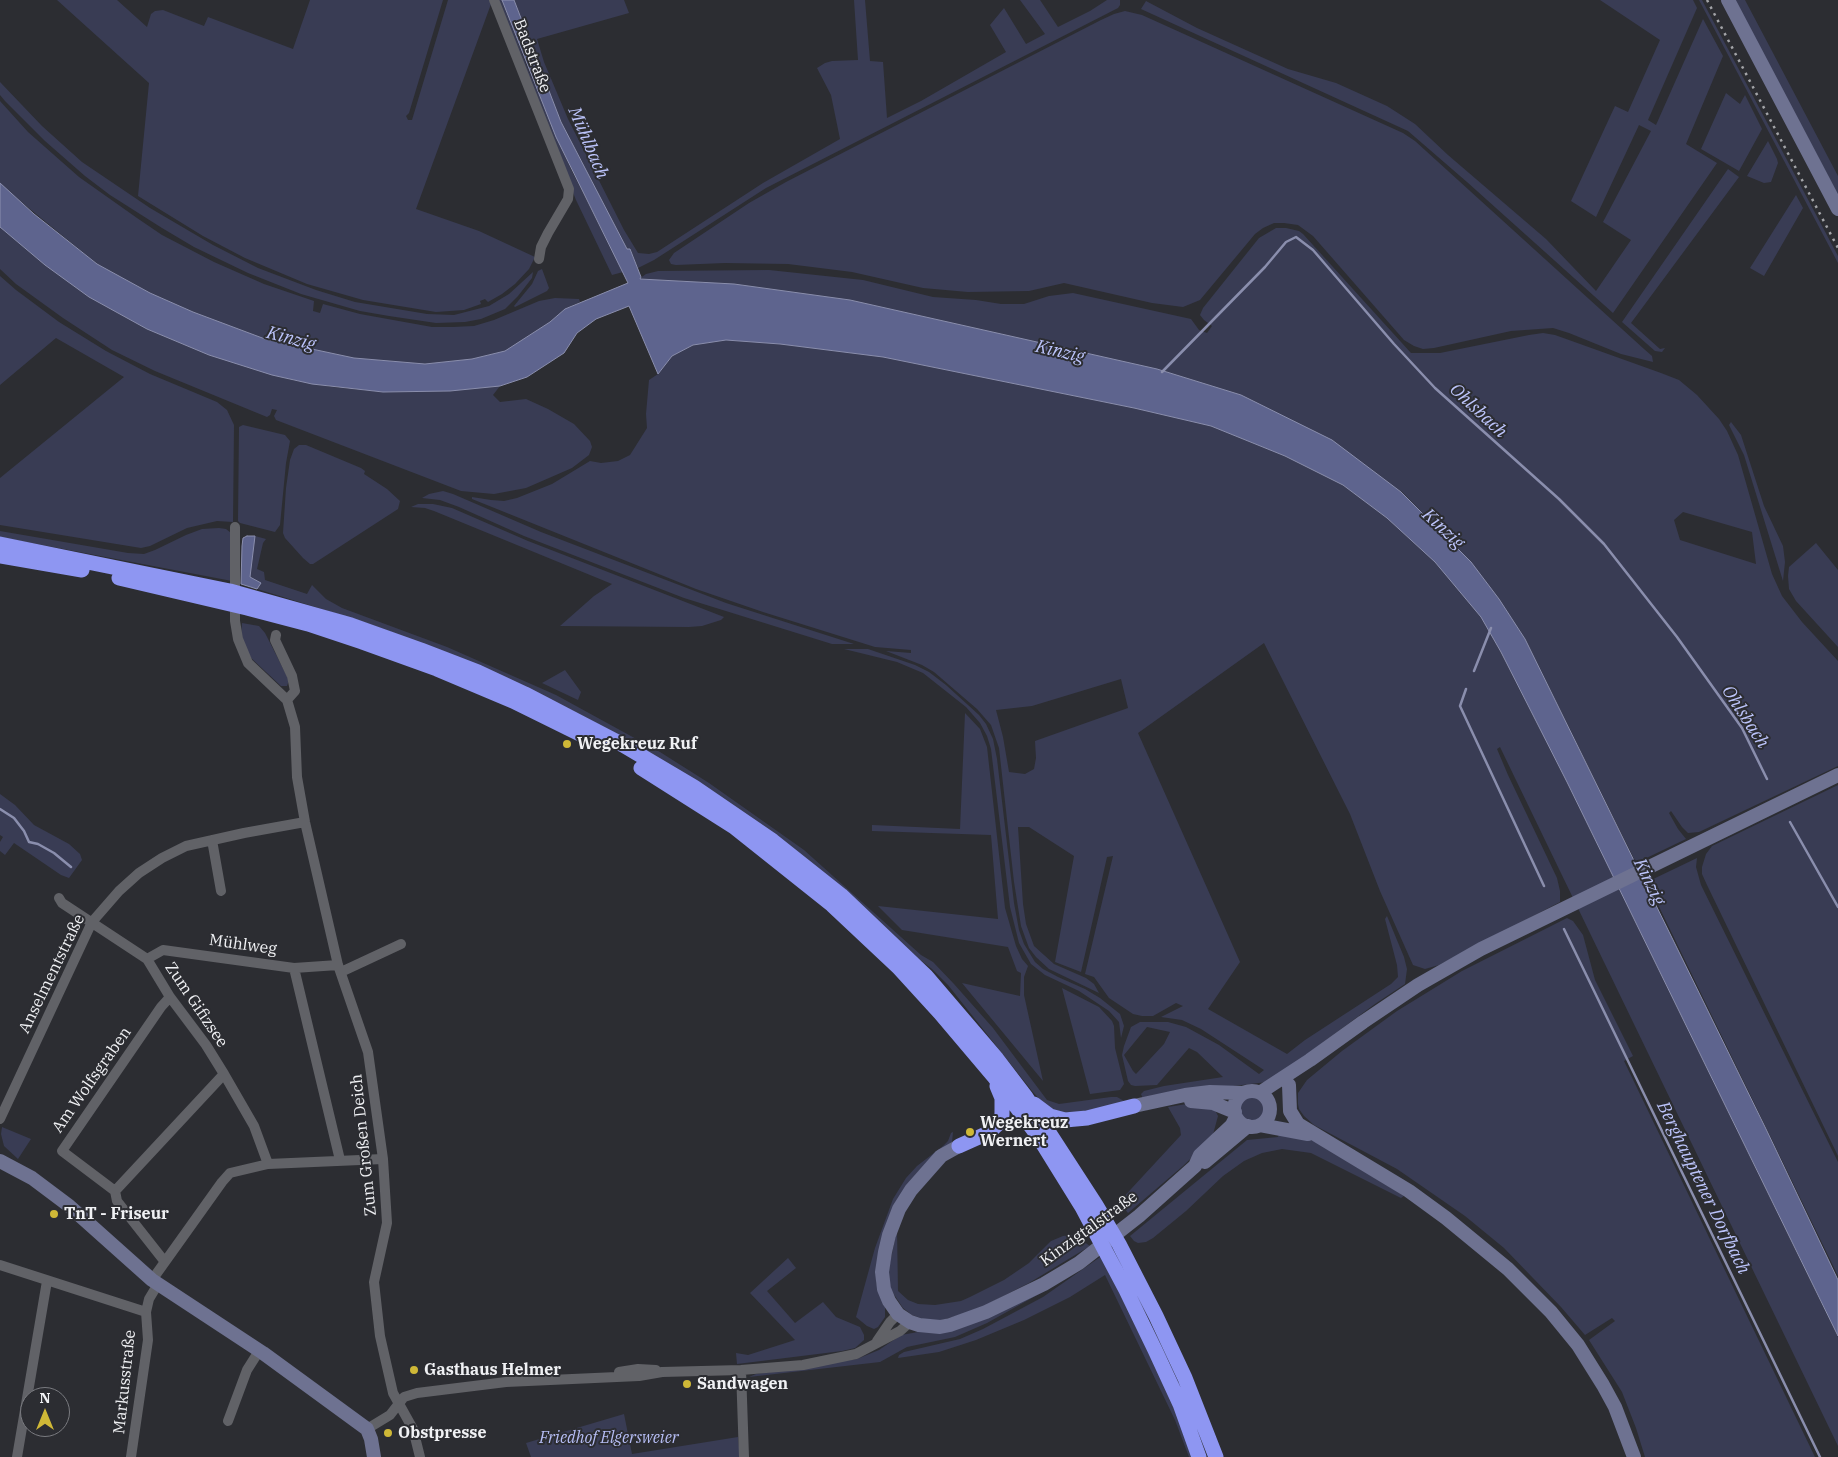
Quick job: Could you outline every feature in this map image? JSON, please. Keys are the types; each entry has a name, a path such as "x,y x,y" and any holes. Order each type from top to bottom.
{"highway":[{"path":"0,544 351,625 478,672 551,707 615,741 694,788 799,861 841,895 932,983 997,1059 1026,1097 1119,1244 1185,1378 1216,1457"},
{"path":"0,556 229,597"},
{"path":"248,602 446,673 513,701 625,758 680,791 734,827 802,879 864,934 898,967 940,1013 994,1078 1038,1136 1086,1215 1126,1290 1180,1404 1199,1457"},
{"path":"959,1146 988,1133 998,1124 1002,1115 1002,1098 994,1078"},
{"path":"1026,1097 1050,1116 1065,1120 1087,1118 1134,1106"}],"street":[{"name":"Badstraße","path":"494,0 569,189 568,199 541,247 539,259"},
{"path":"1728,0 1838,209"},
{"path":"235,527 235,621 238,640 248,663 287,700 295,691 292,676 274,640 276,635"},
{"name":"Zum Großen Deich","path":"287,700 295,728 297,778 305,822 339,968 368,1052 384,1159 387,1223 374,1282 380,1336 393,1394 412,1430 420,1457"},
{"path":"1261,1092 1418,985 1481,949 1838,775"},
{"name":"Anselmentstraße","path":"0,1119 92,922 119,891 162,858 186,846 305,822"},
{"path":"212,840 221,891"},
{"name":"Zum Gifizsee","path":"59,898 62,903 147,960 170,997 206,1045 224,1074 254,1126 268,1164"},
{"path":"339,968 400,944"},
{"name":"Mühlweg","path":"147,960 163,950 294,968 339,968"},
{"path":"294,968 340,1160"},
{"name":"Am Wolfsgraben","path":"165,1262 117,1201 115,1191 62,1151 161,1007 170,997"},
{"path":"1270,1107 1310,1060"},
{"path":"115,1191 224,1074"},
{"path":"1289,1085 1290,1111 1298,1124"},
{"path":"1134,1106 1185,1095 1210,1092 1243,1093 1252,1090 1261,1092 1268,1100 1270,1107 1268,1119 1254,1126"},
{"path":"1235,1115 1236,1101 1243,1093"},
{"path":"1134,1106 1138,1110 1148,1111 1175,1101 1203,1101 1213,1103 1235,1115 1239,1121 1254,1126 1316,1136"},
{"path":"1213,1103 1222,1112 1223,1132"},
{"path":"1270,1107 1279,1116 1298,1124 1410,1191 1508,1269 1551,1312 1578,1345 1615,1407 1634,1457"},
{"name":"Kinzigtalstraße","path":"1195,1166 1200,1155 1232,1124 1235,1115"},
{"name":"Kinzigtalstraße","path":"904,1318 940,1327 960,1322 1014,1299 1078,1263 1140,1216 1195,1166 1205,1162 1254,1126"},
{"path":"367,1429 390,1416 398,1404 409,1395 474,1384 599,1378 625,1370 650,1368 662,1372 741,1370 802,1365 856,1354 900,1331 904,1318 889,1301 884,1288 882,1272 889,1235 899,1209 911,1190 941,1156 959,1146"},
{"path":"0,1151 68,1206 155,1282 259,1351 367,1429 374,1457"},
{"name":"Markusstraße","path":"131,1457 148,1340 146,1312 149,1298 165,1262 222,1182 230,1173 268,1164 384,1159"},
{"path":"0,1161 32,1178"},
{"path":"0,1265 146,1312"},
{"path":"17,1457 47,1281"},
{"path":"228,1421 248,1370 259,1351"},
{"path":"741,1370 744,1457"}],"green space":[{"path":"57,0 117,0 147,27 151,14 155,11 163,10 204,26 208,17 293,49 310,0 443,0 409,113 406,116 408,120 412,120 448,0 489,0 491,4 416,209 479,231 535,257 529,269 515,284 488,302 485,299 480,301 481,304 464,310 436,312 363,300 307,284 245,258 203,236 138,196 149,83"},
{"path":"496,0 502,0 527,67 571,169 623,272 612,275 576,200"},
{"path":"514,0 624,0 629,13 537,39 544,62 568,119 624,230 638,253 649,254 657,252 763,183 840,139 831,95 817,68 832,61 858,60 854,0 865,0 870,61 883,62 887,118 921,101 1006,52 990,25 1004,8 1026,44 1045,34 1020,0 1040,0 1058,27 1107,0 1120,0 1120,5 1118,8 766,188 654,260 638,268 630,249 627,249 561,122"},
{"path":"1600,0 1693,0 1697,8 1648,120 1656,125 1703,19 1723,56 1686,144 1717,163 1613,313 1408,131 1141,9 1146,1 1197,28 1288,69 1336,83 1387,106 1415,124 1448,155 1546,239 1596,291 1631,240 1603,222 1651,131 1639,125 1596,217 1571,201 1615,106 1628,112 1660,40"},
{"path":"1699,0 1702,0 1838,256 1838,263"},
{"path":"1735,0 1745,0 1838,176 1838,195"},
{"path":"1125,11 1142,15 1403,133 1415,141 1652,356 1653,362 1621,354 1553,328 1511,331 1434,348 1423,349 1414,346 1404,340 1313,236 1298,225 1284,223 1274,223 1255,234 1200,300 1183,307 1152,303 1064,283 1029,291 968,292 923,288 852,272 788,264 671,264 669,260 674,253 749,203 786,182 1101,20"},
{"path":"0,82 42,126 82,162 150,208 213,245 258,268 316,290 355,302 427,314 454,315 489,306 509,294 533,272 532,278 505,309 481,319 465,322 436,323 389,316 360,311 301,294 248,273 194,247 110,195 45,141 5,101 0,95"},
{"path":"1726,93 1740,104 1745,95 1762,129 1739,171 1701,149"},
{"path":"0,101 28,132 79,177 162,235 214,262 264,284 314,301 313,311 320,313 323,304 360,314 432,327 453,327 474,326 494,320 539,301 555,298 579,299 580,302 565,309 550,322 505,351 472,359 425,364 354,358 265,339 193,312 150,293 97,264 3,187 0,183"},
{"path":"1768,141 1778,163 1771,182 1764,183 1747,176"},
{"path":"1728,169 1739,177 1631,323 1660,349 1665,348 1662,352 1655,351 1622,322"},
{"path":"1796,195 1803,208 1764,276 1750,268"},
{"path":"0,227 45,265 89,297 147,329 209,355 292,380 332,387 383,392 450,391 500,386 493,395 500,402 526,399 574,424 590,441 592,447 589,455 572,468 526,488 494,494 461,491 276,420 274,416 277,410 272,409 267,417 155,371 112,350 63,318 16,284 0,269"},
{"path":"1276,228 1286,228 1303,234 1411,353 1440,353 1543,333 1555,335 1679,380 1697,395 1719,419 1738,455 1772,574 1782,596 1802,622 1838,661 1838,766 1699,832 1688,833 1671,811 1669,813 1686,839 1636,863 1525,639 1499,599 1471,562 1402,492 1241,395 1157,369 850,300 734,284 639,279 646,274 658,271 769,270 863,280 933,297 1001,304 1024,304 1049,296 1073,293 1191,319 1199,330 1207,333 1212,326 1200,315 1203,308 1259,238","holes":["1683,512 1752,532 1756,564 1680,540 1674,520"]},
{"path":"542,269 549,288 547,291 515,307 532,284 538,271"},
{"path":"0,276 59,322 106,351 150,374 217,402 227,410 234,425 233,522 217,521 187,528 150,546 141,548 0,525 0,478 124,377 56,338 0,385"},
{"path":"726,340 780,344 883,357 1134,408 1211,426 1285,456 1343,485 1387,518 1435,562 1481,617 1501,652 1567,782 1838,1337 1838,1446 1500,747 1497,749 1508,775 1557,878 1560,902 1439,965 1425,969 1413,965 1380,891 1350,814 1264,643 1138,733 1240,962 1208,1009 1287,1054 1305,1040 1391,984 1398,977 1397,965 1385,919 1387,916 1407,969 1405,984 1267,1082 1167,1094 1143,1099 1141,1094 1144,1091 1223,1077 1197,1052 1189,1048 1157,1085 1131,1085 1128,1081 1122,1055 1131,1027 1140,1022 1168,1022 1186,1027 1219,1045 1259,1074 1264,1070 1201,1029 1182,1020 1161,1017 1183,1006 1176,1003 1153,1016 1133,1014 1109,998 1094,977 1085,974 1113,856 1107,857 1081,972 1055,962 1074,856 1029,827 1018,827 1023,904 1026,924 1034,946 1054,964 1086,978 1094,984 1099,993 1049,969 1036,957 1029,948 1021,926 1014,882 999,748 991,725 977,709 934,672 922,665 886,651 911,653 911,650 875,647 696,589 472,499 472,497 504,501 517,498 552,484 590,461 601,463 618,461 630,455 647,428 646,414 649,380 658,374 672,356 693,345","holes":["1121,679 1128,708 1035,741 1036,758 1034,769 1025,774 1009,772 996,710 1032,706","1147,1027 1170,1032 1164,1044 1136,1074 1124,1055"]},
{"path":"1731,422 1741,435 1764,506 1783,546 1785,562 1783,581 1744,455 1729,425"},
{"path":"243,425 285,435 290,441 280,525 275,532 238,521 239,427"},
{"path":"299,445 306,445 361,468 365,471 364,474 387,489 400,501 398,509 313,564 310,564 303,558 285,538 283,533 290,460 294,449"},
{"path":"443,491 541,532 726,603 854,644 832,644 684,598 524,536 459,507 440,500 422,498 429,494"},
{"path":"418,504 433,504 452,508 528,541 724,617 721,620 702,626 689,627 560,626 594,596 612,584 434,511 411,507"},
{"path":"202,529 226,529 231,533 232,581 0,537 0,531 128,553 144,554"},
{"path":"247,536 266,539 263,543 257,569 264,572 265,580 307,594 312,585 326,599 342,608 447,647 556,695 660,752 709,783 804,850 921,955 933,962 993,1028 1047,1100 1059,1104 1117,1097 1124,1101 1076,1117 1051,1112 1032,1091 948,985 932,969 623,737 574,711 473,663 370,624 241,584 243,538"},
{"path":"1816,543 1838,570 1838,647 1796,601 1789,589 1789,567"},
{"path":"242,623 259,626 265,633 289,680 287,686 281,686 251,658 241,638"},
{"path":"844,649 868,649 915,665 929,672 979,715 986,724 993,739 997,759 1014,903 1019,930 1024,944 1035,962 1043,969 1085,989 1120,1014 1124,1026 1121,1038 1119,1022 1109,1011 1079,991 1045,975 1031,964 1019,943 1010,907 991,749 980,723 966,707 923,673 897,662"},
{"path":"565,670 581,692 578,700 542,683"},
{"path":"965,713 980,729 987,747 1005,908 1016,946 1022,959 1028,966 1024,977 1024,995 1043,1081 962,983 1020,996 1021,973 1017,971 1008,947 902,930 878,906 998,919 991,835 872,831 872,825 960,829"},
{"path":"1838,785 1838,1156 1707,885 1702,874 1702,867 1706,854 1712,846"},
{"path":"0,794 15,805 34,825 69,844 80,854 82,860 69,878 61,875 14,843 5,855 0,851 0,842 3,837 0,835"},
{"path":"1697,858 1696,867 1701,885 1838,1162 1838,1276 1647,882"},
{"path":"1567,918 1573,921 1583,935 1595,980 1633,1056 1624,1061 1815,1457 1645,1457 1622,1392 1589,1340 1615,1321 1612,1318 1585,1335 1561,1307 1504,1248 1465,1216 1397,1169 1314,1125 1299,1109 1298,1093 1307,1080 1342,1051 1397,1011 1462,971"},
{"path":"1062,988 1099,1007 1112,1021 1115,1048 1124,1084 1120,1090 1090,1094"},
{"path":"1253,1095 1262,1099 1266,1108 1262,1117 1253,1121 1244,1117 1240,1108 1244,1099"},
{"path":"1193,1103 1215,1110 1218,1116 1212,1138 1183,1166 1128,1213 1119,1202 1181,1135 1180,1128 1168,1107"},
{"path":"2,1127 31,1139 18,1159 4,1146 1,1134"},
{"path":"1280,1131 1321,1144 1404,1196 1401,1198 1311,1153 1282,1149 1262,1153 1244,1161 1223,1176 1186,1211 1153,1238 1146,1242 1138,1243 1130,1236 1247,1140 1278,1137"},
{"path":"953,1132 952,1142 916,1174 878,1261 876,1282 885,1307 885,1317 878,1327 874,1329 856,1317 875,1248 893,1199 906,1178 917,1166 943,1146"},
{"path":"897,1229 898,1291 908,1300 918,1304 935,1305 961,1301 970,1297 1004,1280 1029,1263 1051,1241 1063,1236 1074,1235 1090,1246 1029,1283 976,1310 942,1320 929,1321 912,1315 903,1308 891,1290 888,1273"},
{"path":"1103,1255 1151,1353 1195,1457 1189,1457 1175,1420 1105,1275 1070,1297 1024,1320 976,1340 939,1352 898,1358 904,1352 960,1339 983,1329 1043,1297"},
{"path":"788,1258 796,1268 767,1291 795,1323 823,1302 836,1317 860,1327 864,1340 855,1348 842,1351 737,1364 736,1353 748,1355 795,1340 750,1293"},
{"path":"1048,1289 987,1323 955,1337 907,1347 880,1362 749,1377 756,1374 857,1359 879,1350 901,1335 918,1332"},
{"name":"Friedhof Elgersweier","path":"624,1414 632,1454 738,1437 740,1457 531,1457 526,1443"}],"water":[{"name":"Kinzig","path":"502,0 514,0 561,122 627,249 630,249 641,277 640,279 734,284 850,300 1157,369 1241,395 1332,440 1401,492 1471,562 1499,599 1525,639 1766,1129 1838,1280 1838,1336 1567,782 1501,652 1481,617 1435,562 1387,518 1343,485 1285,456 1211,426 1134,408 883,357 780,344 726,340 693,345 672,356 658,374 629,306 596,319 577,333 564,353 527,377 500,386 450,391 383,392 312,384 272,375 209,355 147,329 89,297 45,265 0,227 0,183 34,214 97,264 150,293 193,312 265,339 354,358 425,364 472,359 505,351 550,322 565,309 628,283 556,137"},
{"path":"255,536 250,577 261,583 257,589 241,584 243,538"}],"waterway":[{"name":"Ohlsbach","path":"1162,372 1265,267 1286,242 1296,237 1313,250 1394,344 1435,388 1559,499 1604,544 1677,637 1742,728 1767,779"},
{"name":"Berghauptener Dorfbach","path":"1474,671 1491,628"},
{"name":"Berghauptener Dorfbach","path":"1466,689 1460,706 1544,886"},
{"path":"0,809 14,818 24,831 29,842 38,844 54,853 71,867"},
{"name":"Ohlsbach","path":"1790,822 1838,907"},
{"name":"Berghauptener Dorfbach","path":"1564,929 1820,1457"}],"railway":[{"path":"1707,0 1838,248"}],"place":[{"name":"Wegekreuz Ruf","path":"567,744"},
{"name":"Wegekreuz Wernert","path":"970,1132"},
{"name":"TnT - Friseur","path":"54,1214"},
{"name":"Gasthaus Helmer","path":"414,1370"},
{"name":"Sandwagen","path":"687,1384"},
{"name":"Obstpresse","path":"388,1433"}],"water label":[{"name":"Mühlbach","path":"588,143"}]}
